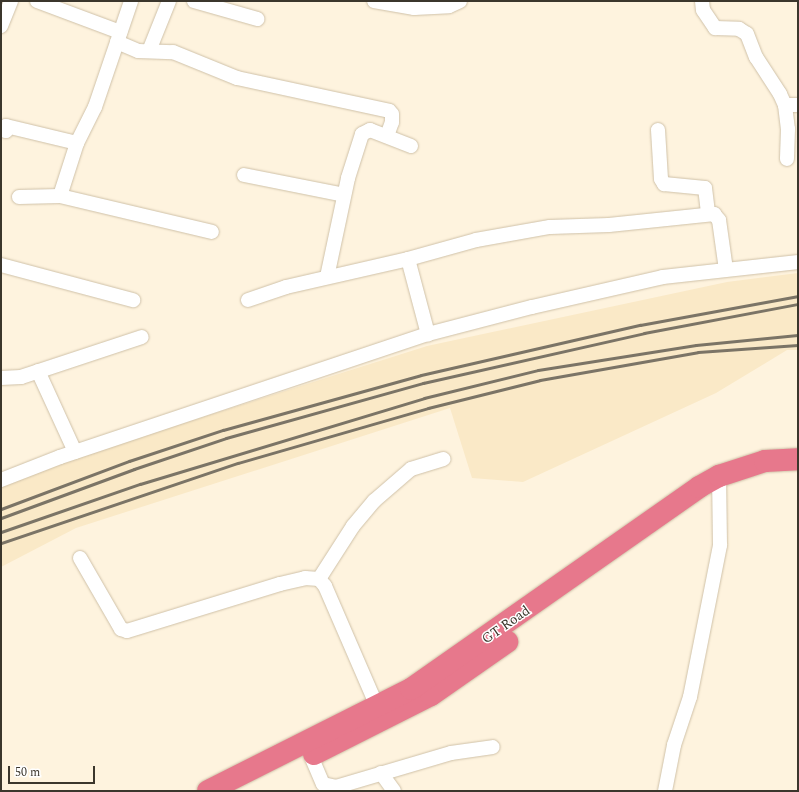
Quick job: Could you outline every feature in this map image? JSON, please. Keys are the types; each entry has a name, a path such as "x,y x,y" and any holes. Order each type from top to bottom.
{"highway":[{"name":"GT Road","path":"238,791 311,756 415,695 481,661 574,584 685,509 719,483 781,472 797,461"},
{"name":"GT Road","path":"208,791 377,706 415,695"}],"street":[{"path":"2,21 11,1"},
{"path":"37,1 118,37 138,51 173,52 237,78 389,111 392,114 392,122 387,136"},
{"path":"60,196 77,143 95,107 131,1"},
{"path":"149,51 169,1"},
{"path":"194,1 257,19"},
{"path":"374,1 414,8 449,6 460,1"},
{"path":"702,1 703,10 715,28 739,29 747,34 756,57 791,105 788,128 787,159"},
{"path":"1,130 6,131 6,126 77,143"},
{"path":"327,277 344,195 362,134 370,130 411,146"},
{"path":"658,130 661,179 664,184 706,188 708,214"},
{"path":"244,175 344,195"},
{"path":"19,196 60,196 212,232"},
{"path":"248,300 286,287 408,259 476,240 550,227 608,225 708,214 714,214 719,220 726,270"},
{"path":"408,259 428,334"},
{"path":"1,480 75,452 428,334 532,307 663,277 798,262"},
{"path":"1,265 133,300"},
{"path":"1,378 16,378 142,336"},
{"path":"38,371 75,452"},
{"path":"319,579 353,526 374,501 411,469 444,458"},
{"path":"665,791 674,745 690,697 720,545 719,483"},
{"path":"80,558 121,629 126,631 280,584 305,578 319,579 325,586 377,706"},
{"path":"311,756 320,787 328,787 450,753 493,747"},
{"path":"381,773 394,791"}],"shaded area":[{"path":"798,273 798,350 787,350 716,393 523,482 472,478 450,408 76,528 1,567 1,486 61,462 427,346 727,282"}],"railway":[{"path":"1,509 129,461 223,430 421,375 640,325 798,296"},
{"path":"1,518 134,469 226,438 423,383 644,333 798,304"},
{"path":"1,532 140,484 424,398 538,370 696,345 798,335"},
{"path":"1,543 238,463 428,408 540,380 698,352 798,345"}]}
